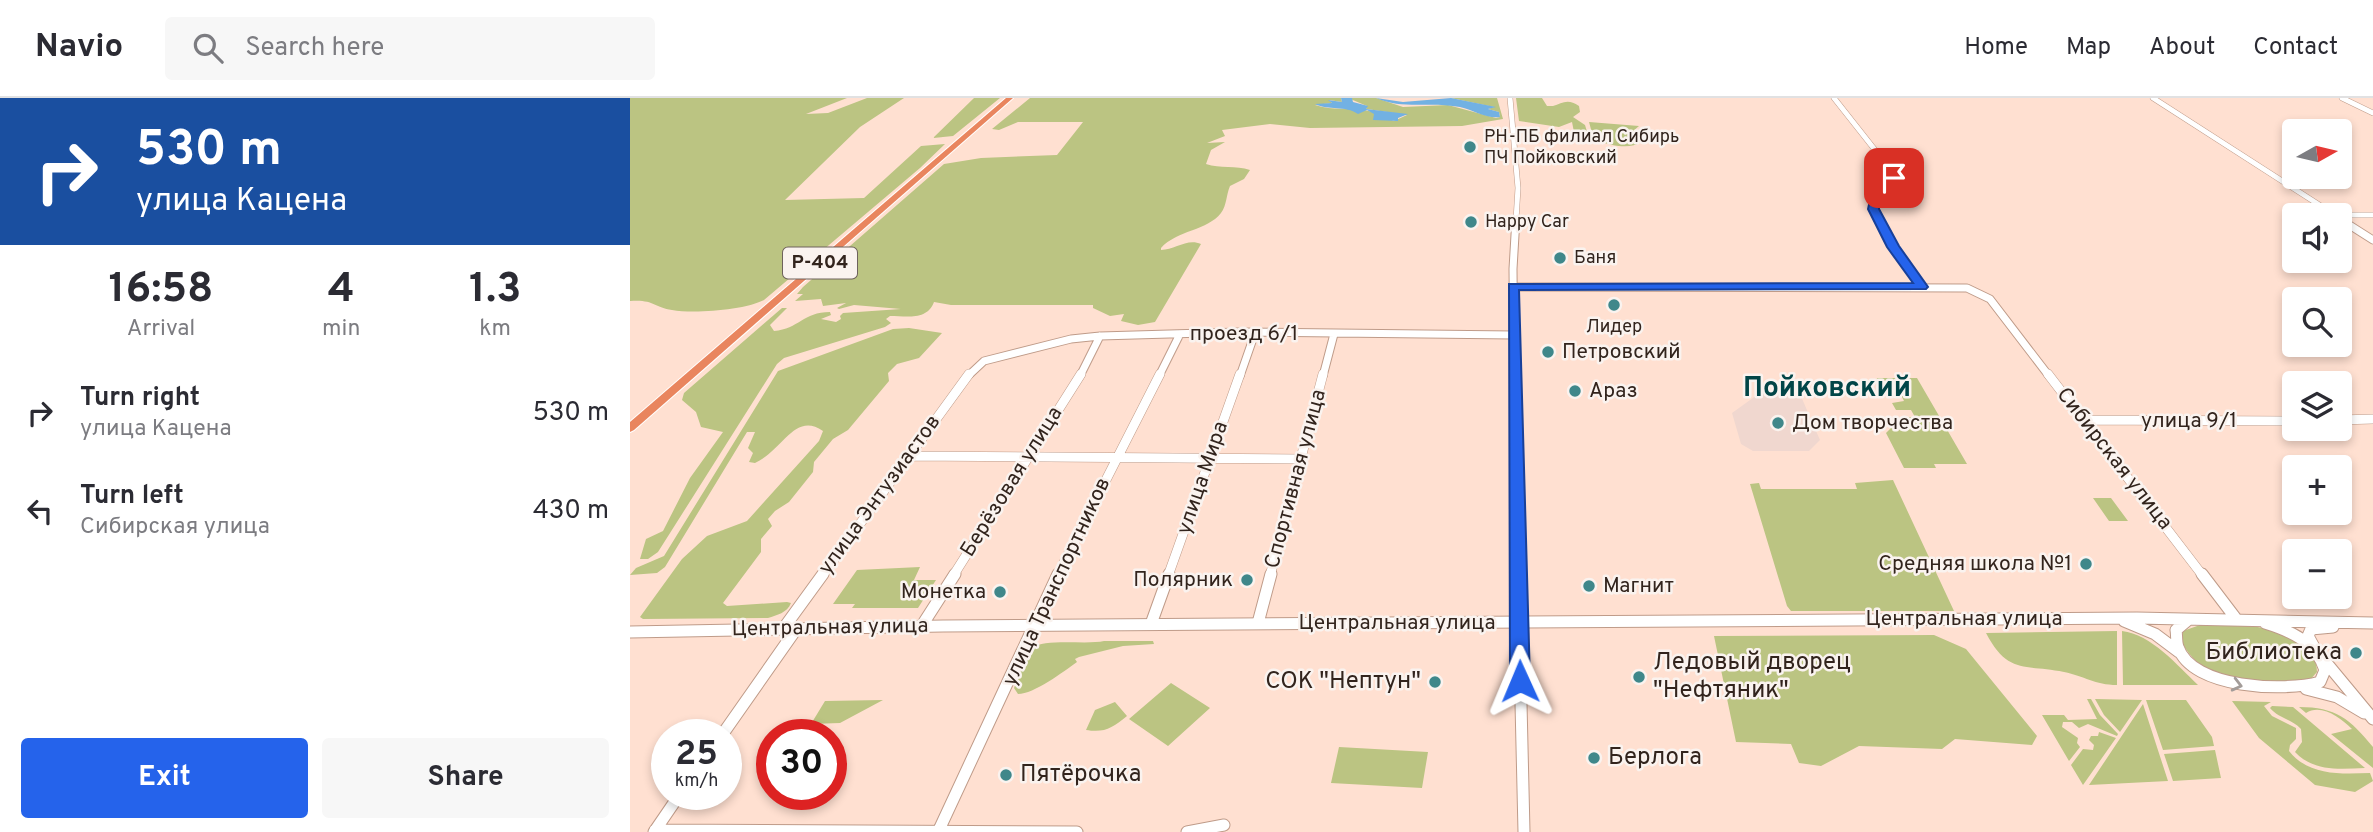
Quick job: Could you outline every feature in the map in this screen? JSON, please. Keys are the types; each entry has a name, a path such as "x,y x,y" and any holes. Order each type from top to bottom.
{"highway":[{"name":"Р-404","path":"631,426 1010,98"}],"street":[{"path":"1510,98 1518,188 1513,335 1524,832"},
{"path":"1834,98 1892,170 1892,182 1874,202 1874,209 1893,247 1922,287"},
{"path":"2153,98 2315,203"},
{"path":"2342,98 2373,113"},
{"path":"2352,215 2373,215"},
{"path":"2352,227 2373,240"},
{"path":"1513,287 1922,287"},
{"name":"Сибирская улица","path":"1922,287 1967,288 1983,293 1990,299 2242,620"},
{"name":"проезд 6/1","path":"979,363 1062,341 1100,336 1255,333 1513,335"},
{"name":"улица Мира","path":"1151,624 1255,333"},
{"name":"улица Транспортников","path":"938,831 1116,456 1180,334"},
{"name":"Спортивная улица","path":"1258,623 1334,334"},
{"name":"Берёзовая улица","path":"920,626 1081,374 1100,336"},
{"name":"улица Энтузиастов","path":"783,629 979,363"},
{"path":"2352,420 2373,419"},
{"name":"улица 9/1","path":"2083,420 2282,421"},
{"path":"909,456 1210,456 1301,459"},
{"path":"2112,618 2155,634 2214,677 2238,686 2298,688 2337,697 2373,720"},
{"name":"Центральная улица","path":"630,632 920,626 2112,618 2373,624"},
{"path":"2192,663 2177,644 2175,633 2184,622 2200,619"},
{"path":"2242,620 2283,629 2318,652 2325,670 2322,679 2315,685 2298,688"},
{"path":"2373,624 2311,629 2309,640 2373,720"},
{"path":"733,719 797,628"},
{"path":"654,831 669,810"},
{"path":"1187,832 1224,825"},
{"path":"654,831 1077,832"}],"shaded area":[{"path":"1764,390 1800,394 1820,440 1809,451 1753,451 1741,444 1732,413"}],"green space":[{"path":"630,98 847,98 806,114 828,113 867,98 904,98 860,127 785,200 864,198 921,146 945,144 764,300 719,310 672,310 649,302 630,301"},
{"path":"974,98 1000,98 953,136 933,138"},
{"path":"1030,98 1341,98 1342,102 1329,100 1332,103 1315,105 1369,111 1394,121 1407,115 1367,109 1364,108 1367,106 1348,98 1376,98 1403,107 1448,105 1496,118 1500,117 1499,112 1488,109 1494,107 1451,98 1497,98 1503,119 1462,126 1310,128 1270,124 1222,130 1225,136 1207,143 1225,142 1211,150 1206,164 1250,170 1244,179 1230,186 1223,210 1215,219 1175,237 1161,248 1191,242 1201,244 1155,322 1138,325 1121,321 1124,314 1110,316 1093,308 1093,305 951,305 934,302 931,308 921,315 890,316 886,319 891,323 885,327 784,358 777,364 658,552 648,559 640,559 646,539 663,531 690,478 723,432 701,427 696,412 682,400 684,393 782,308 787,308 770,325 774,331 821,313 830,312 831,315 821,319 836,322 841,319 843,313 901,309 854,305 839,309 837,308 846,303 823,306 821,299 795,301 803,294 797,294 803,287 944,164 981,158 1057,155 1083,122 1018,122 999,130 992,129"},
{"path":"1516,98 1542,98 1547,106 1572,102 1579,106 1580,112 1573,117 1585,125 1588,135 1592,133 1589,122 1639,126 1632,132 1641,142 1617,146 1574,132 1572,122 1559,127 1519,121"},
{"path":"909,328 942,333 919,358 897,364 888,373 889,381 848,430 833,439 814,462 813,472 789,502 768,519 772,526 761,539 761,552 723,603 727,606 791,603 787,609 768,618 640,617 682,559 707,536 747,521 819,441 823,431 813,426 804,426 755,463 749,462 753,453 748,448 755,432 747,432 665,567 657,573 630,575 636,568 664,556 778,371 893,329"},
{"path":"1877,378 1917,378 1967,464 1904,468 1886,433 1902,417 1915,417 1911,410 1896,410 1892,403 1904,401 1894,381 1878,381"},
{"path":"1893,480 1954,611 1791,611 1787,606 1750,484 1759,483 1761,489 1857,489 1855,483"},
{"path":"2093,498 2111,498 2128,521 2109,521"},
{"path":"920,567 914,580 936,580 918,608 852,608 855,604 833,604 857,570"},
{"path":"2200,625 2253,626 2278,632 2307,650 2314,660 2317,672 2309,681 2291,682 2254,682 2220,676 2192,657 2181,641 2183,631"},
{"path":"2117,631 2117,685 2102,684 2064,672 2010,662 2002,656 1986,633"},
{"path":"2122,631 2133,633 2154,644 2198,685 2123,685"},
{"path":"1934,635 1966,649 2037,736 2032,745 1955,739 1942,749 1859,746 1821,766 1799,763 1791,744 1736,742 1714,636"},
{"path":"1153,641 1154,644 1123,646 1079,657 1075,659 1077,662 1032,690 1018,694 1014,688 1027,656 1038,645"},
{"path":"1171,683 1210,708 1168,746 1129,719"},
{"path":"2087,699 2091,699 2100,715 2118,734 2117,736 2088,724 2079,728 2072,722 2063,722 2062,727 2078,738 2080,747 2069,761 2042,715 2064,715 2068,720 2097,719"},
{"path":"2095,699 2142,700 2120,732 2104,715"},
{"path":"883,700 847,719 814,719 825,701"},
{"path":"2146,700 2186,700 2212,737 2214,746 2163,750"},
{"path":"2232,701 2271,702 2264,706 2272,716 2296,728 2296,739 2290,745 2289,751 2306,765 2326,772 2370,773 2373,781 2355,792 2315,785 2259,738"},
{"path":"1115,702 1127,716 1108,729 1086,730 1095,710"},
{"path":"2143,704 2168,781 2089,785"},
{"path":"2293,707 2365,768 2327,768 2302,758 2295,752 2302,742 2301,729 2273,711 2270,708"},
{"path":"2299,707 2333,712 2349,722 2373,747 2373,768 2331,734 2352,729 2342,720 2324,711 2312,710 2306,713"},
{"path":"2099,732 2116,738 2083,785 2071,765 2083,749 2093,750 2094,745 2089,740 2091,736 2098,736"},
{"path":"1339,747 1428,752 1422,788 1331,783"},
{"path":"2215,750 2221,778 2173,781 2164,754"}],"water":[{"path":"1341,98 1352,98 1353,102 1368,106 1366,109 1408,114 1398,118 1398,121 1373,120 1374,114 1367,110 1358,114 1315,104 1332,103 1328,100 1342,102"},
{"path":"1376,98 1403,102 1451,98 1496,107 1488,109 1499,112 1500,117 1485,116 1460,107 1396,104"}],"place":[{"name":"РН-ПБ филиал Сибирь ПЧ Пойковский","path":"1470,147"},
{"name":"Happy Car","path":"1471,222"},
{"name":"Баня","path":"1560,258"},
{"name":"Лидер","path":"1614,305"},
{"name":"Петровский","path":"1548,352"},
{"name":"Араз","path":"1575,391"},
{"name":"Дом творчества","path":"1778,423"},
{"name":"Средняя школа №1","path":"2086,564"},
{"name":"Полярник","path":"1247,580"},
{"name":"Магнит","path":"1589,586"},
{"name":"Монетка","path":"1000,592"},
{"name":"Библиотека","path":"2356,653"},
{"name":"Ледовый дворец \"Нефтяник\"","path":"1639,677"},
{"name":"СОК \"Нептун\"","path":"1435,682"},
{"name":"Берлога","path":"1594,758"},
{"name":"Пятёрочка","path":"1006,775"}],"district":[{"name":"Пойковский","path":"1827,389"}],"route":[{"path":"1520,681 1513,287 1922,287 1893,247 1874,209 1874,202 1889,188 1894,178"}]}
